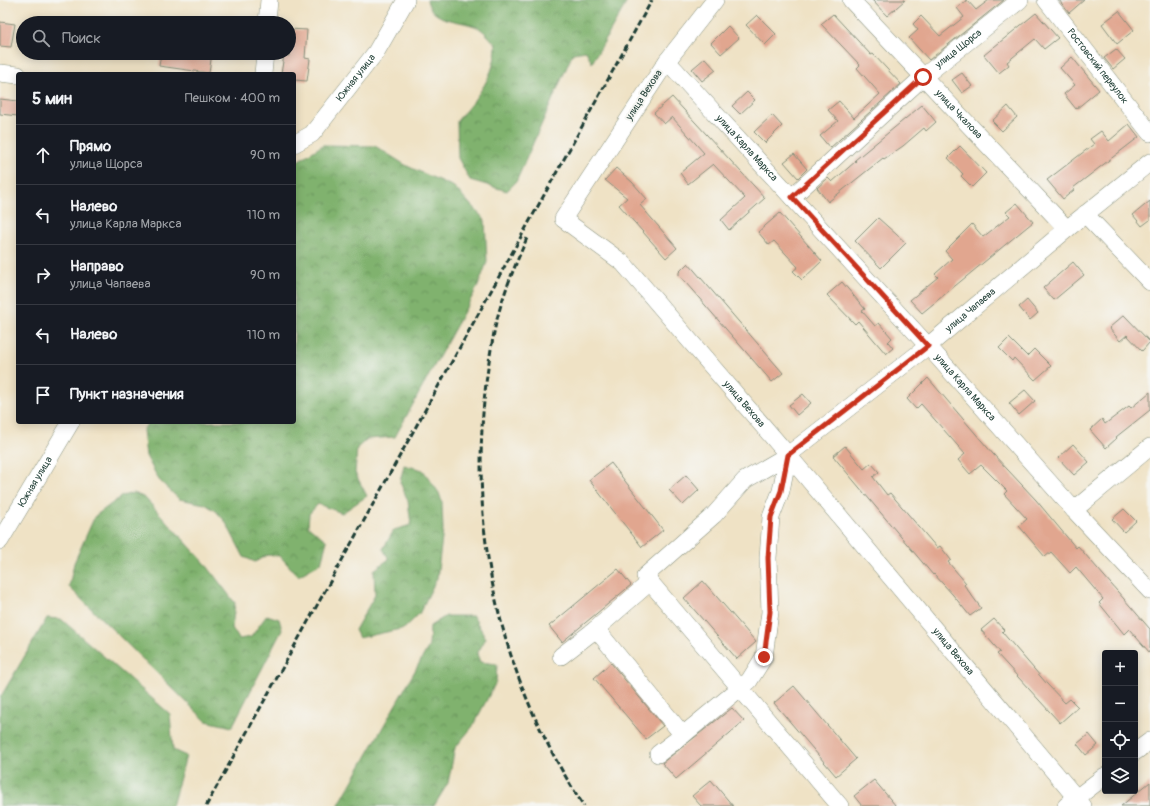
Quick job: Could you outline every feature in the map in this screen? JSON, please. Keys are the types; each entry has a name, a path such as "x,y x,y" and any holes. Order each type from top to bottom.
{"street":[{"path":"268,16 269,0"},
{"name":"Южная улица","path":"296,143 312,134 317,129 376,52 406,0"},
{"name":"улица Вехова","path":"715,0 667,60 563,219 623,263 788,455 1075,804"},
{"name":"улица Чкалова","path":"851,0 1066,229"},
{"name":"улица Щорса","path":"792,197 923,77 1020,0"},
{"name":"Ростовский переулок","path":"1046,0 1150,133"},
{"path":"263,72 264,60"},
{"name":"улица Карла Маркса","path":"667,60 928,346 1074,510 1150,591"},
{"path":"0,73 16,75"},
{"name":"улица Чапаева","path":"650,582 645,576 714,515 745,480 788,455 928,346 1066,229 1150,162"},
{"path":"1085,214 1150,282"},
{"name":"Южная улица","path":"0,541 70,424"},
{"path":"1074,510 1150,447"},
{"path":"658,754 750,681 764,657 770,612 768,558 771,517 781,491 788,455"},
{"path":"561,656 596,630 650,582 840,806"},
{"path":"596,630 683,735"},
{"path":"1138,750 1150,741"},
{"path":"1075,804 1102,779"}],"green space":[{"path":"427,0 628,0 592,63 586,51 573,53 516,182 507,191 470,180 458,158 457,121 484,86 493,66 496,44 480,28 470,24 440,17 434,13"},
{"path":"323,145 375,146 407,166 454,187 485,220 487,262 478,286 395,437 367,439 357,448 355,473 367,496 342,513 318,504 309,514 308,526 327,541 321,563 298,576 280,556 267,555 255,562 244,557 225,521 216,511 205,504 179,499 159,480 146,456 143,430 148,424 296,424 296,162"},
{"path":"404,465 423,470 439,493 442,502 443,530 437,578 419,614 405,628 359,638 355,630 375,595 374,570 389,559 383,549 394,530 411,525 408,501 400,482"},
{"path":"134,493 145,498 204,562 235,603 232,628 239,639 251,637 267,615 279,619 282,630 232,727 206,721 69,587 74,563 95,516 122,496"},
{"path":"446,616 473,616 486,638 477,654 480,662 497,664 496,682 473,726 455,748 448,783 434,806 338,806 429,646 430,626"},
{"path":"47,618 61,619 170,714 173,750 186,756 172,806 0,806 0,698"}],"building":[{"path":"872,0 905,0 887,16"},
{"path":"967,0 976,10 989,0 1004,0 929,60 909,38 918,30 913,24 921,16 940,36 964,17 957,8"},
{"path":"1059,0 1084,0 1069,13"},
{"path":"1119,11 1134,30 1117,44 1102,24"},
{"path":"1036,13 1058,38 1044,49 1035,39 1007,62 1009,65 999,73 984,55"},
{"path":"833,14 871,55 873,54 901,84 830,148 820,136 838,121 828,110 839,101 854,118 880,94 857,68 860,65 821,24"},
{"path":"757,15 776,34 765,45 746,25"},
{"path":"0,22 15,24 11,47 0,46"},
{"path":"728,26 739,38 721,54 711,43"},
{"path":"296,29 307,30 305,58 310,59 307,81 296,80 296,72 281,72 283,60 296,60"},
{"path":"1116,49 1125,59 1113,69 1104,58"},
{"path":"1072,57 1099,90 1076,109 1064,94 1075,85 1060,68"},
{"path":"705,58 716,70 702,81 692,69"},
{"path":"160,60 211,60 209,72 159,66"},
{"path":"962,73 972,86 962,93 952,80"},
{"path":"747,92 755,100 740,114 732,106"},
{"path":"672,97 765,198 729,230 721,220 745,198 713,164 688,184 680,173 704,153 672,117 664,124 654,113"},
{"path":"0,99 16,101 16,116 0,114"},
{"path":"922,105 936,122 926,131 924,128 903,146 884,159 883,158 828,202 817,188 828,178 832,182 856,161 855,160"},
{"path":"1008,106 1017,117 1002,131 992,121"},
{"path":"772,115 782,126 765,143 754,132"},
{"path":"1129,124 1139,137 1073,188 1074,190 1063,199 1047,180 1094,144 1090,139 1101,131 1109,141"},
{"path":"960,146 986,173 972,187 961,176 963,174 948,158"},
{"path":"794,154 807,169 798,178 784,162"},
{"path":"616,168 632,182 647,199 640,205 677,248 666,258 619,205 627,198 605,180"},
{"path":"1150,201 1150,220 1142,226 1133,215"},
{"path":"1017,203 1033,222 922,313 910,300 938,277 935,274 952,259 945,251 972,224 983,237 1010,216 1006,212"},
{"path":"780,213 822,261 802,280 793,271 798,267 774,241 769,245 758,232"},
{"path":"878,218 906,243 881,268 855,241"},
{"path":"1073,262 1084,275 1054,300 1043,288"},
{"path":"688,263 783,373 772,382 679,275 679,272"},
{"path":"842,282 865,309 862,311 875,326 879,323 892,338 888,342 893,348 886,354 858,321 855,324 827,295"},
{"path":"1027,300 1038,313 1030,320 1019,307"},
{"path":"1124,315 1150,342 1142,351 1127,335 1120,341 1109,328"},
{"path":"1009,338 1027,356 1034,349 1051,366 1035,380 1014,358 1012,361 999,348"},
{"path":"928,378 993,454 1036,500 1076,548 1078,546 1150,629 1150,653 1129,629 1124,634 1099,603 1103,599 1076,567 1070,573 1051,552 1045,557 1019,526 1027,519 1004,494 1007,491 981,465 970,474 958,460 965,454 921,404 916,409 907,399"},
{"path":"1025,390 1035,401 1019,415 1009,403"},
{"path":"1150,392 1150,410 1116,437 1117,438 1106,448 1090,430 1102,419 1105,424 1129,406 1131,408"},
{"path":"803,394 811,403 797,415 789,405"},
{"path":"1073,444 1089,462 1074,475 1058,458"},
{"path":"845,446 864,469 871,463 879,472 873,477 887,495 890,493 937,548 940,546 951,560 948,562 966,583 964,585 981,608 970,616 953,595 934,574 933,575 833,456"},
{"path":"611,463 663,530 642,547 589,480"},
{"path":"686,475 699,490 683,505 669,490"},
{"path":"1124,509 1136,521 1124,532 1112,519"},
{"path":"618,569 631,585 562,642 549,626"},
{"path":"703,581 756,642 737,659 684,598"},
{"path":"994,619 1004,630 1002,632 1065,703 1070,699 1078,707 1060,723 997,654 1000,652 981,630"},
{"path":"611,663 663,726 646,739 594,678"},
{"path":"794,686 856,759 836,776 774,703"},
{"path":"732,708 744,721 676,779 662,763"},
{"path":"1089,734 1098,745 1086,755 1077,744"},
{"path":"711,780 733,806 701,806 692,796"},
{"path":"874,780 896,806 862,806 854,796"},
{"path":"1150,782 1150,806 1121,806 1136,794 1138,794 1138,792"}],"railway":[{"path":"206,806 652,0"},
{"path":"527,238 503,299 493,338 484,400 481,461 484,522 492,581 506,640 526,697 552,752 584,806"}],"route":[{"path":"764,657 770,612 768,558 771,517 781,491 788,455 928,346 792,197 923,77"}]}
